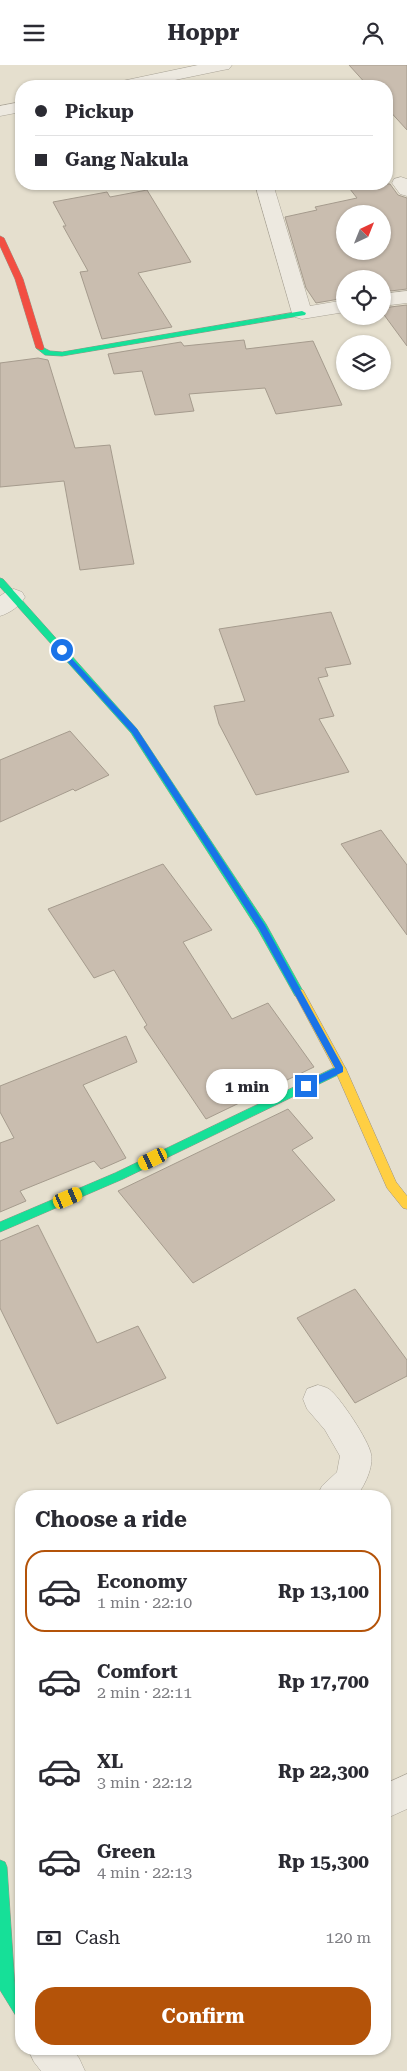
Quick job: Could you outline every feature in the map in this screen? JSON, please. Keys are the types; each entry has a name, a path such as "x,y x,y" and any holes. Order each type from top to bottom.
{"street":[{"path":"197,79 223,65"},
{"path":"0,111 15,108"},
{"path":"266,190 302,313"},
{"path":"0,238 19,279 39,348 48,353 62,354 336,307"},
{"path":"391,299 407,297"},
{"path":"5,595 134,731 262,927 340,1069 391,1185 407,1204"},
{"path":"0,1227 119,1176 340,1069"},
{"path":"318,1399 336,1420 356,1455 351,1480 340,1490"},
{"path":"391,1799 407,1791"},
{"path":"0,1867 15,1980"},
{"path":"52,2055 66,2071"}],"building":[{"path":"349,65 407,65 407,130 393,115 393,80 363,80"},
{"path":"393,188 398,195 407,198 407,289 391,291 391,270 336,270 336,300 316,303 306,288 285,217 317,210 315,207 357,198 351,190 393,190"},
{"path":"147,190 191,262 138,273 172,327 102,339 80,272 88,271 63,226 66,226 53,202 107,192 110,197"},
{"path":"407,305 407,346 391,324 391,307"},
{"path":"244,340 246,349 313,341 342,405 276,414 265,388 189,394 194,411 155,415 142,371 114,374 108,354 181,342 184,346"},
{"path":"38,358 48,360 75,448 110,445 134,564 80,570 64,481 0,487 0,363"},
{"path":"331,612 351,664 325,668 328,676 318,678 334,716 319,719 349,772 256,795 219,724 214,706 245,701 219,629"},
{"path":"70,731 109,775 0,822 0,760"},
{"path":"381,830 407,865 407,935 341,844"},
{"path":"163,864 212,930 183,942 232,1019 268,1003 314,1067 206,1119 144,1027 147,1025 114,970 94,978 48,909"},
{"path":"126,1036 137,1062 83,1085 126,1158 101,1169 94,1161 20,1191 26,1201 0,1212 0,1143 14,1138 0,1112 0,1086"},
{"path":"288,1109 313,1138 292,1150 335,1200 193,1283 118,1191"},
{"path":"38,1225 97,1343 138,1326 166,1378 57,1424 0,1308 0,1241"},
{"path":"355,1289 407,1360 407,1376 355,1403 297,1318"}],"traffic: fast":[{"path":"40,348 48,353 62,354 302,313"},
{"path":"0,581 134,731 262,927 299,993"},
{"path":"0,1227 119,1176 340,1069"},
{"path":"0,1867 8,1990 15,2001"}],"traffic: slow":[{"path":"299,993 340,1069 391,1185 407,1204"}],"traffic: jam":[{"path":"0,238 19,279 40,348"}],"route":[{"path":"62,650 134,731 262,927 340,1069 306,1086"}]}
